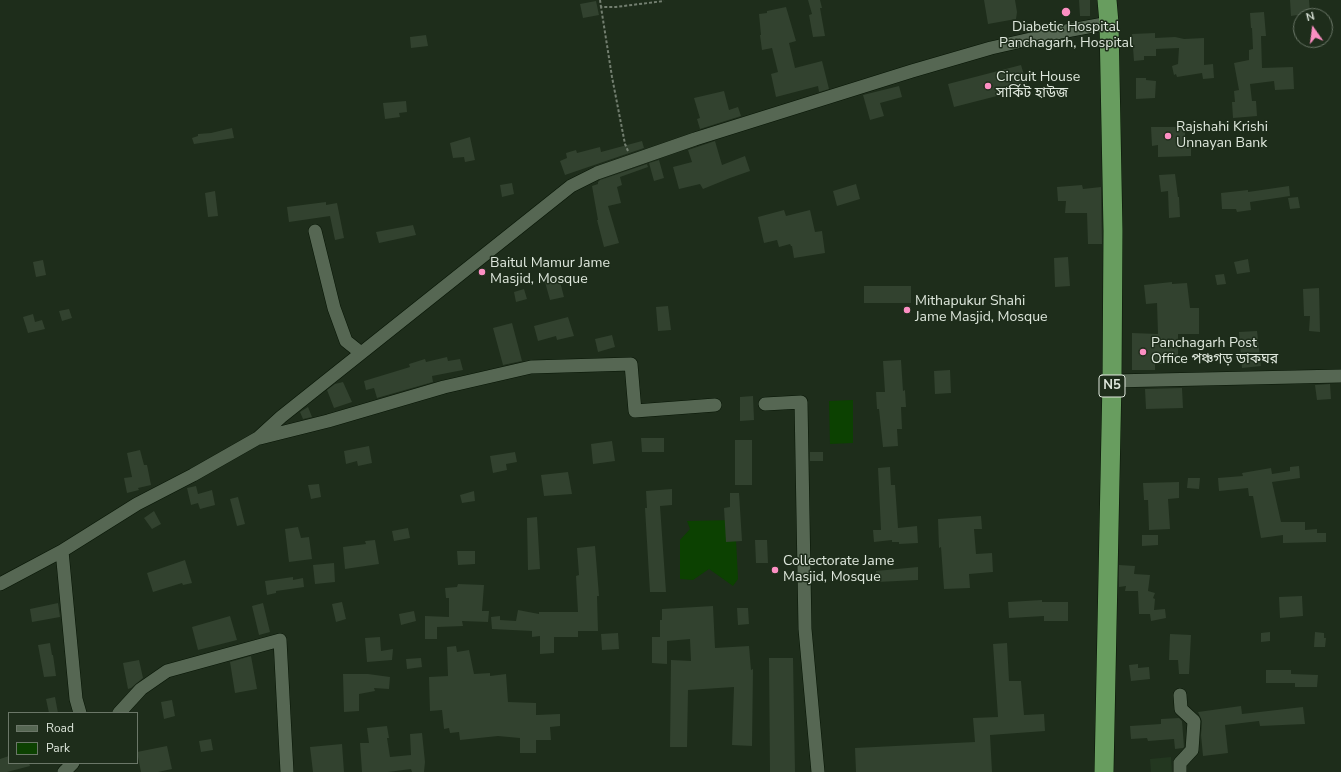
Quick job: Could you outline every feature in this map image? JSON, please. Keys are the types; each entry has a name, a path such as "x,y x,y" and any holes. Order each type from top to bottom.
{"highway":[{"name":"N5","path":"1104,772 1112,381 1113,231 1109,24 1107,0"}],"street":[{"path":"0,584 62,551 137,504 193,475 258,438 281,417 571,186 597,173 695,139 919,69 991,48 1066,31 1109,24"},
{"path":"315,231 334,308 346,341 361,353"},
{"path":"258,438 328,421 444,387 531,367 631,364 635,411 714,405"},
{"path":"1112,381 1341,376"},
{"path":"765,404 801,402 805,629 818,772"},
{"path":"62,551 76,699 80,712"},
{"path":"120,712 141,689 167,671 280,640 286,772"},
{"path":"1180,696 1181,709 1194,721 1192,750 1180,763 1180,772"},
{"path":"64,772 72,764"}],"path":[{"path":"600,0 612,77 623,127 625,144 632,161"},
{"path":"601,7 616,7 664,1"}],"shaded area":[{"path":"1171,757 1172,772 1151,772 1150,759"}],"green space":[{"path":"853,400 853,443 830,444 829,401"},
{"path":"735,520 738,579 733,586 709,569 693,580 680,579 680,540 690,529 687,521"}],"building":[{"path":"808,0 820,0 825,36 813,37 809,15 812,14"},
{"path":"984,0 1015,0 1017,12 1016,19 988,24"},
{"path":"1079,0 1090,0 1090,16 1080,16"},
{"path":"1290,0 1309,0 1310,8 1293,8 1293,16 1291,16"},
{"path":"596,1 599,15 583,18 580,4"},
{"path":"786,7 796,41 789,43 795,68 822,61 829,89 819,92 818,86 776,97 771,74 778,72 772,48 762,50 759,14"},
{"path":"1264,12 1266,36 1261,36 1262,68 1293,67 1294,89 1275,90 1274,81 1250,84 1252,101 1256,101 1257,116 1233,118 1232,102 1235,102 1234,91 1239,90 1234,63 1249,60 1249,50 1253,49 1250,13"},
{"path":"1155,33 1155,38 1204,38 1204,65 1213,64 1214,78 1203,79 1202,73 1177,77 1176,74 1174,75 1172,66 1178,64 1179,48 1156,49 1156,56 1144,56 1144,60 1134,61 1132,34"},
{"path":"426,35 428,46 411,48 410,37"},
{"name":"Circuit House সার্কিট হাউজ","path":"1021,65 1028,88 954,107 948,84"},
{"path":"1136,78 1146,78 1146,80 1156,81 1155,98 1136,99"},
{"path":"899,86 902,97 880,103 884,116 870,120 863,95"},
{"path":"724,91 729,110 738,107 741,116 700,129 697,119 700,118 694,98"},
{"path":"406,101 407,112 399,113 400,117 385,119 383,103"},
{"name":"Rajshahi Krishi Unnayan Bank","path":"1151,127 1185,127 1185,147 1191,147 1191,156 1158,157 1158,145 1152,146"},
{"path":"232,128 234,138 194,144 192,138 198,136 198,134 211,133"},
{"path":"470,137 475,160 465,162 464,157 453,158 450,143"},
{"path":"642,141 644,148 565,175 560,161 567,158 566,153 576,150 577,153 600,147 601,152"},
{"path":"715,141 722,165 745,156 750,171 703,189 700,184 679,189 673,167 692,162 688,150"},
{"path":"659,160 664,178 654,181 649,163"},
{"path":"647,164 648,167 620,177 622,185 617,187 621,203 608,206 619,243 604,247 597,220 592,186 598,184 600,180"},
{"path":"1175,174 1179,197 1180,217 1169,218 1168,191 1161,192 1159,175"},
{"path":"512,183 514,194 502,197 500,185"},
{"path":"856,184 860,199 837,206 833,191"},
{"path":"1082,185 1083,189 1101,187 1102,244 1088,244 1087,213 1065,213 1066,201 1058,201 1057,187"},
{"path":"1289,186 1290,196 1250,202 1251,210 1237,212 1236,209 1222,209 1221,193 1248,190 1248,192"},
{"path":"215,191 218,216 208,217 205,193"},
{"path":"1298,197 1300,208 1290,209 1288,198"},
{"path":"326,202 326,205 337,203 344,238 335,240 330,216 289,222 287,207"},
{"path":"784,210 786,216 810,210 815,232 822,231 825,253 794,258 792,246 790,244 779,247 777,240 764,243 758,217"},
{"path":"413,225 416,235 379,243 376,232"},
{"path":"1068,257 1070,286 1055,287 1054,258"},
{"path":"1248,259 1250,272 1237,274 1234,262"},
{"path":"43,260 46,275 36,277 33,262"},
{"path":"1224,274 1226,284 1217,285 1215,275"},
{"path":"559,278 564,297 550,300 545,282"},
{"path":"1172,282 1172,284 1187,283 1190,308 1199,308 1199,334 1178,334 1178,363 1155,364 1155,370 1132,370 1132,333 1158,334 1157,303 1146,304 1144,285"},
{"path":"864,286 911,286 911,303 864,303"},
{"path":"1319,288 1320,332 1309,331 1310,316 1304,316 1303,289"},
{"path":"524,289 527,299 516,302 514,292"},
{"path":"668,306 671,330 658,331 656,307"},
{"path":"69,309 72,318 62,321 59,311"},
{"path":"33,314 35,322 42,320 45,329 28,333 23,317"},
{"path":"568,317 574,336 557,340 556,336 538,341 534,326"},
{"path":"512,323 522,361 503,365 493,328"},
{"path":"1257,331 1261,366 1242,368 1239,332"},
{"path":"612,335 615,347 598,352 595,339"},
{"path":"447,357 448,361 460,359 463,370 432,376 433,382 377,398 374,388 366,390 364,381 410,367 409,364 425,359 426,362"},
{"path":"901,360 903,391 905,390 906,407 901,407 902,429 897,429 898,446 883,447 876,392 885,392 883,361"},
{"path":"950,370 951,393 935,394 934,371"},
{"path":"343,382 352,402 334,408 327,390 335,384"},
{"path":"1330,384 1331,399 1317,400 1315,385"},
{"path":"1182,388 1183,408 1146,409 1145,389"},
{"path":"753,396 754,420 740,421 740,397"},
{"path":"308,407 312,417 303,419 300,412"},
{"path":"641,438 664,438 664,452 642,452"},
{"path":"735,440 752,440 752,485 735,485"},
{"path":"612,441 615,461 593,464 591,444"},
{"path":"369,446 372,463 358,466 357,461 346,464 344,451"},
{"path":"140,450 144,465 147,465 151,485 138,488 139,490 127,493 124,478 132,477 127,453"},
{"path":"515,452 517,462 506,464 507,470 493,473 490,456"},
{"path":"810,452 823,452 823,461 810,461"},
{"path":"1299,466 1300,478 1272,482 1281,522 1305,522 1305,530 1317,529 1317,533 1326,533 1326,542 1283,543 1283,535 1261,538 1253,496 1249,496 1248,488 1219,491 1218,478 1243,476 1242,473 1271,468 1272,474 1290,471 1290,467"},
{"path":"890,467 891,485 895,485 898,528 917,526 918,543 899,544 899,542 892,542 892,540 874,542 873,530 881,530 878,468"},
{"path":"568,472 572,494 544,496 541,475"},
{"path":"1188,478 1200,478 1199,489 1187,488"},
{"path":"1179,482 1179,498 1168,499 1170,529 1149,530 1148,500 1144,500 1143,483"},
{"path":"319,484 321,497 311,499 308,485"},
{"path":"196,486 198,494 212,490 215,505 200,509 198,503 191,505 187,488"},
{"path":"672,489 672,505 660,506 666,592 650,592 645,508 647,508 646,491"},
{"path":"474,491 475,501 462,503 460,495"},
{"path":"730,493 739,493 742,541 726,542 724,508 730,507"},
{"path":"238,497 245,524 237,526 230,499"},
{"path":"154,511 161,524 152,529 144,518"},
{"path":"981,516 982,529 974,529 976,554 992,553 993,572 969,574 970,588 944,589 941,547 939,548 938,519"},
{"path":"537,517 540,569 528,570 527,518"},
{"path":"298,527 301,538 309,537 312,559 289,562 285,529"},
{"path":"408,528 410,538 394,541 392,531"},
{"path":"1142,535 1158,535 1158,545 1142,546"},
{"path":"375,540 379,564 345,569 343,547 366,544 365,541"},
{"path":"755,540 767,540 768,563 756,563"},
{"path":"595,546 599,596 597,596 598,631 578,631 578,637 554,637 554,653 540,654 540,636 532,637 532,631 492,629 491,617 500,616 500,620 516,621 518,610 539,614 539,612 578,612 576,576 579,575 577,548"},
{"path":"457,551 475,551 475,564 458,565"},
{"path":"185,560 192,583 183,585 182,583 153,592 147,573"},
{"path":"334,563 335,582 315,584 313,565"},
{"path":"1119,565 1135,566 1134,574 1150,575 1148,591 1155,593 1153,598 1155,599 1154,610 1165,609 1166,618 1151,621 1150,614 1139,614 1138,591 1125,591 1126,586 1119,587"},
{"path":"918,567 918,580 877,582 876,571"},
{"path":"293,577 293,580 303,578 304,587 276,591 276,593 267,595 265,581"},
{"path":"458,584 484,585 482,611 489,611 488,622 462,621 463,626 437,627 437,639 425,639 425,616 449,617 449,598 446,598 445,588 457,587"},
{"path":"1302,596 1303,616 1280,618 1279,597"},
{"path":"1042,600 1042,602 1068,602 1068,621 1044,621 1044,616 1009,618 1008,602"},
{"path":"342,602 346,619 336,622 332,604"},
{"path":"58,603 60,617 32,622 30,609"},
{"path":"263,603 270,632 259,635 252,606"},
{"path":"713,606 715,648 749,646 751,670 753,669 752,746 732,745 734,687 688,690 687,747 670,747 671,660 691,661 690,639 667,641 667,664 652,663 652,637 660,637 660,620 662,620 662,609"},
{"path":"737,608 748,608 749,624 738,625"},
{"path":"414,611 416,621 401,625 399,614"},
{"path":"230,616 237,640 198,650 192,627"},
{"path":"1270,632 1270,641 1261,642 1261,633"},
{"path":"1315,632 1324,633 1324,638 1326,638 1325,647 1314,647"},
{"path":"618,633 619,649 602,650 601,634"},
{"path":"1170,634 1191,635 1189,674 1179,674 1178,660 1169,660"},
{"path":"380,637 381,651 393,649 392,660 367,662 365,638"},
{"path":"50,643 56,676 44,677 38,645"},
{"path":"1007,643 1009,681 1021,681 1024,715 1044,714 1045,731 990,735 992,772 856,772 855,748 975,742 973,718 998,717 993,644"},
{"path":"456,646 457,652 469,650 474,674 490,673 490,676 506,674 508,702 536,703 536,715 560,714 560,726 550,727 551,740 536,740 536,753 520,753 520,738 498,736 460,740 459,732 450,733 449,728 444,729 442,710 430,711 429,677 448,676 447,647"},
{"path":"251,656 257,689 235,693 230,662"},
{"path":"421,658 422,667 407,669 406,659"},
{"path":"769,658 793,658 795,772 770,772"},
{"path":"139,660 143,678 128,689 123,663"},
{"path":"1138,664 1138,668 1149,667 1150,679 1131,681 1129,665"},
{"path":"1266,670 1291,670 1291,674 1318,675 1317,687 1295,687 1295,683 1266,683"},
{"path":"343,674 368,674 390,677 389,689 374,688 375,691 359,694 359,711 344,712"},
{"path":"55,697 58,712 49,712 46,699"},
{"path":"172,700 175,716 164,719 161,702"},
{"path":"1241,706 1242,714 1303,707 1305,724 1260,726 1259,721 1225,725 1228,753 1203,756 1201,735 1202,721 1198,712"},
{"path":"1179,718 1182,721 1183,748 1175,749 1174,739 1148,741 1147,738 1131,739 1130,726 1161,724 1161,719"},
{"path":"387,726 390,757 411,755 410,734 422,733 425,762 424,772 412,772 411,769 388,772 362,772 360,743 369,743 367,728"},
{"path":"211,739 213,750 201,752 199,741"},
{"path":"342,744 344,772 313,772 310,747"},
{"path":"167,746 172,769 158,772 141,772 138,752"},
{"path":"8,756 8,764 29,764 30,766 7,772 0,772 0,759"}],"place":[{"name":"Diabetic Hospital Panchagarh, Hospital","path":"1066,12"},
{"name":"Circuit House সার্কিট হাউজ","path":"988,86"},
{"name":"Rajshahi Krishi Unnayan Bank","path":"1168,136"},
{"name":"Baitul Mamur Jame Masjid, Mosque","path":"482,272"},
{"name":"Mithapukur Shahi Jame Masjid, Mosque","path":"907,310"},
{"name":"Panchagarh Post Office পঞ্চগড় ডাকঘর","path":"1143,352"},
{"name":"Collectorate Jame Masjid, Mosque","path":"775,570"}]}
